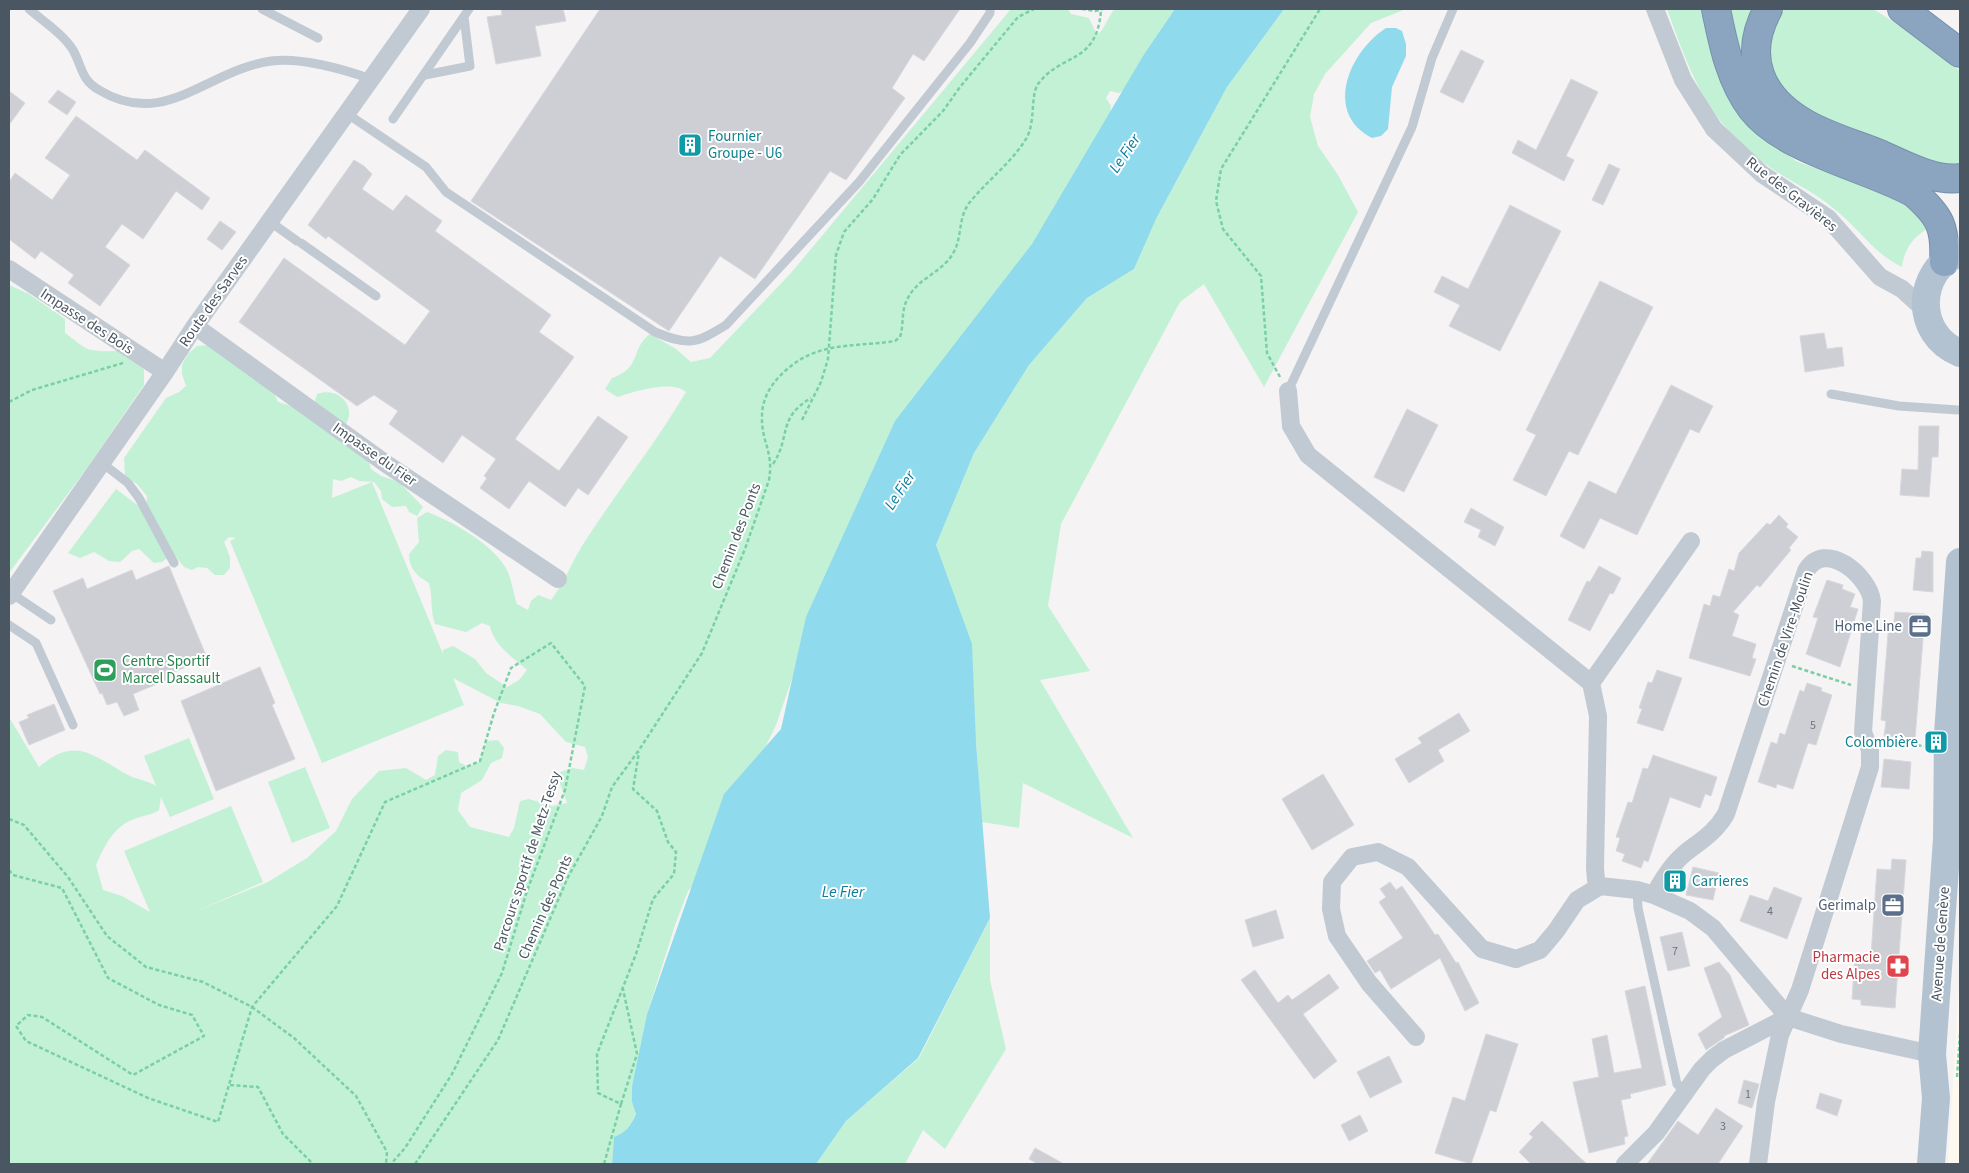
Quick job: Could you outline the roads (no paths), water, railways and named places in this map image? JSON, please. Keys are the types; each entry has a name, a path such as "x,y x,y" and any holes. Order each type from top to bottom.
{"highway":[{"path":"1716,9 1730,64 1738,84 1753,109 1770,126 1800,145 1914,193 1927,205 1943,228 1945,264"},
{"path":"1768,9 1758,28 1754,51 1759,75 1768,92 1782,107 1806,124 1912,168 1936,176 1960,178"},
{"path":"1935,9 1960,28"},
{"path":"1903,10 1960,53"}],"main road":[{"path":"1945,264 1926,294 1926,311 1929,323 1938,338 1959,355"},
{"name":"Avenue de Genève","path":"1931,1164 1936,1098 1932,1054 1948,834 1948,734 1960,562"},
{"name":"Avenue de Genève","path":"1948,834 1960,782"},
{"name":"Avenue de Genève","path":"1914,1164 1919,1097 1932,1054"}],"street":[{"name":"Route des Sarves","path":"10,594 165,372 194,326 421,9"},
{"name":"Rue des Gravières","path":"1655,9 1683,80 1714,129 1762,174 1828,218 1880,278 1902,289 1926,311"},
{"path":"1902,289 1945,264"},
{"name":"Impasse des Bois","path":"9,269 165,372"},
{"name":"Impasse du Fier","path":"194,326 385,463 558,578"},
{"path":"1288,391 1291,426 1308,455 1591,683 1598,716 1595,868 1596,880 1600,886"},
{"path":"1591,683 1691,541"},
{"name":"Chemin de Vire-Moulin","path":"1654,895 1662,879 1674,865 1710,836 1726,814 1809,566 1818,559 1835,559 1866,583 1871,591 1872,601 1863,732 1870,750 1870,767 1800,990 1775,1054 1766,1102 1758,1164"},
{"path":"1416,1037 1369,983 1337,936 1331,909 1332,882 1352,857 1378,852 1408,867 1482,949 1516,959 1540,950 1577,900 1600,886 1637,890 1654,895 1690,912 1713,928 1788,1017 1841,1034 1932,1054"},
{"path":"1625,1164 1656,1134 1702,1069 1724,1050 1788,1017"}],"lane":[{"path":"29,9 73,50 83,75 98,90 117,99 149,106 177,99 234,71 272,61 336,67 371,79"},
{"path":"262,9 318,38"},
{"path":"346,113 426,167 446,192 655,332 680,342 703,339 726,325 859,182 970,43 990,12 990,9"},
{"path":"1288,391 1412,127 1432,58 1453,9"},
{"path":"425,75 470,66 466,13"},
{"path":"393,119 466,13"},
{"path":"269,221 376,296"},
{"path":"1831,394 1899,406 1958,410"},
{"path":"102,463 128,483 139,498 174,563"},
{"path":"10,594 51,620"},
{"path":"9,625 36,643 73,725"},
{"path":"1637,890 1638,908 1677,1084 1685,1092"}],"water":[{"name":"Le Fier","path":"1175,9 1284,9 1227,87 1157,217 1134,269 1087,298 1029,365 974,453 936,545 972,644 976,743 990,918 918,1058 846,1121 816,1164 612,1164 614,1137 628,1128 636,1114 632,1102 632,1086 647,1014 724,794 781,729 806,617 895,421 1032,244 1143,56"},
{"path":"1386,28 1396,28 1402,31 1406,44 1406,56 1392,87 1388,129 1381,136 1372,138 1357,127 1348,114 1345,99 1347,83 1352,67 1361,52"}],"place":[{"name":"Fournier Groupe - U6","path":"690,145"},
{"name":"Home Line","path":"1920,626"},
{"name":"Centre Sportif Marcel Dassault","path":"105,670"},
{"name":"Colombière","path":"1936,742"},
{"name":"Carrieres","path":"1675,881"},
{"name":"Gerimalp","path":"1893,905"},
{"name":"Pharmacie des Alpes","path":"1898,966"}]}
